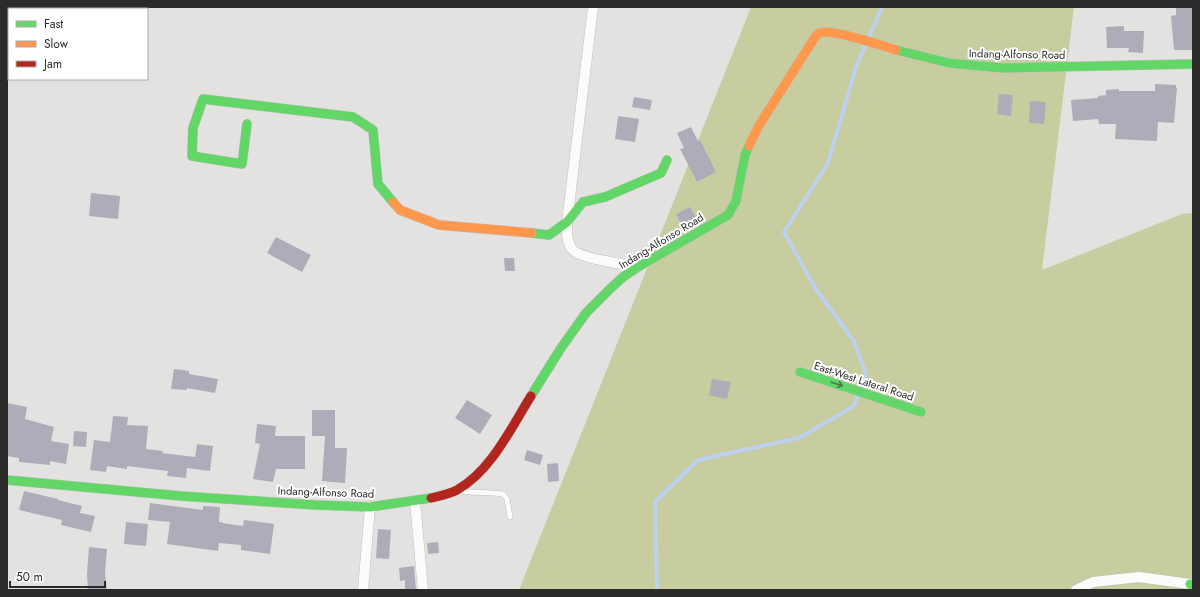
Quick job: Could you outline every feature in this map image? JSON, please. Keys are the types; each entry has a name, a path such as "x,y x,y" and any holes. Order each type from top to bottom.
{"main road":[{"name":"Indang-Alfonso Road","path":"7,480 181,496 370,507 432,498 456,491 475,478 495,454 561,348 586,313 623,277 728,215 736,201 745,155 749,145 787,80 817,35 821,32 839,34 927,58 973,66 1002,68 1193,64"},
{"path":"247,124 242,164 192,156 193,128 203,99 353,117 373,130 378,184 400,210 439,225 549,235 567,222 583,202 605,197 662,173 667,160"},
{"name":"East-West Lateral Road","path":"800,372 921,412"}],"street":[{"path":"593,7 566,232 569,244 577,253 591,258 638,267"},
{"path":"415,500 423,590"},
{"path":"363,590 370,507"},
{"path":"1076,590 1093,582 1139,577 1192,585"}],"lane":[{"path":"456,491 503,494 507,499 510,517"}],"green space":[{"path":"751,7 1074,7 1042,270 1182,214 1193,213 1193,590 519,590"}],"building":[{"path":"1176,7 1193,7 1193,50 1174,50 1171,16 1176,15"},
{"path":"1124,26 1124,31 1144,31 1143,53 1128,52 1129,48 1107,48 1106,27"},
{"path":"1155,84 1176,85 1177,88 1174,123 1158,122 1157,141 1115,139 1116,124 1099,124 1098,119 1073,121 1071,100 1098,98 1098,96 1106,95 1106,90 1119,89 1119,91 1155,91"},
{"path":"999,94 1013,95 1011,116 997,114"},
{"path":"634,97 652,100 650,110 632,107"},
{"path":"1030,101 1046,102 1044,124 1029,123"},
{"path":"618,116 639,119 635,142 615,139"},
{"path":"691,127 698,141 700,140 716,172 697,182 680,149 684,148 677,133"},
{"path":"91,193 120,196 118,219 89,216"},
{"path":"690,207 697,220 683,228 676,214"},
{"path":"276,237 311,255 302,272 267,253"},
{"path":"504,258 514,258 515,271 505,271"},
{"path":"174,369 189,371 189,374 218,379 215,393 187,388 187,390 171,389"},
{"path":"712,379 731,382 727,399 709,395"},
{"path":"467,400 492,415 480,434 455,418"},
{"path":"7,403 27,407 25,419 54,427 51,441 69,444 66,464 50,461 50,465 19,462 19,458 7,456"},
{"path":"312,410 335,410 335,448 347,448 345,483 322,481 325,436 312,436"},
{"path":"113,416 128,417 127,425 148,426 146,449 163,451 162,453 195,457 197,444 213,446 210,471 187,468 186,478 167,476 168,471 127,466 127,469 107,466 106,472 90,470 94,440 110,442"},
{"path":"257,424 276,426 275,436 305,436 305,469 276,469 273,482 253,479 260,444 255,443"},
{"path":"74,431 87,432 86,447 73,446"},
{"path":"527,450 543,455 540,465 524,460"},
{"path":"558,463 559,481 548,482 547,464"},
{"path":"24,491 82,506 80,513 95,516 91,532 61,525 62,520 19,510"},
{"path":"150,503 203,510 203,506 220,507 219,522 222,523 243,526 244,520 274,524 270,554 241,550 241,545 219,543 218,551 167,544 170,522 148,520"},
{"path":"126,522 148,524 146,546 124,544"},
{"path":"378,529 391,530 389,559 376,558"},
{"path":"438,542 439,553 428,554 427,543"},
{"path":"89,547 107,549 105,573 107,590 88,590 87,574"},
{"path":"414,566 416,590 405,590 405,580 400,581 399,568"}],"waterway":[{"path":"861,388 866,374 854,341 815,288 784,232 828,163 856,67 882,7"},
{"path":"657,590 655,502 698,460 799,438 854,406 858,394"}],"traffic: fast":[{"path":"896,50 949,63 1002,68 1193,64"},
{"path":"247,124 242,164 192,156 193,128 203,99 353,117 373,130 378,184 393,202"},
{"path":"531,396 561,348 586,313 611,288 623,277 638,267 728,215 736,201 745,155 749,146"},
{"path":"532,233 549,235 567,222 583,202 605,197 661,173 667,160"},
{"path":"800,372 921,412"},
{"path":"7,480 181,496 316,505 370,507 431,498"},
{"path":"1190,584 1193,587"}],"traffic: slow":[{"path":"749,146 758,127 819,33 826,32 845,35 896,50"},
{"path":"393,202 400,210 439,225 532,233"}],"traffic: jam":[{"path":"431,498 457,490 480,472 508,435 531,396"}]}
